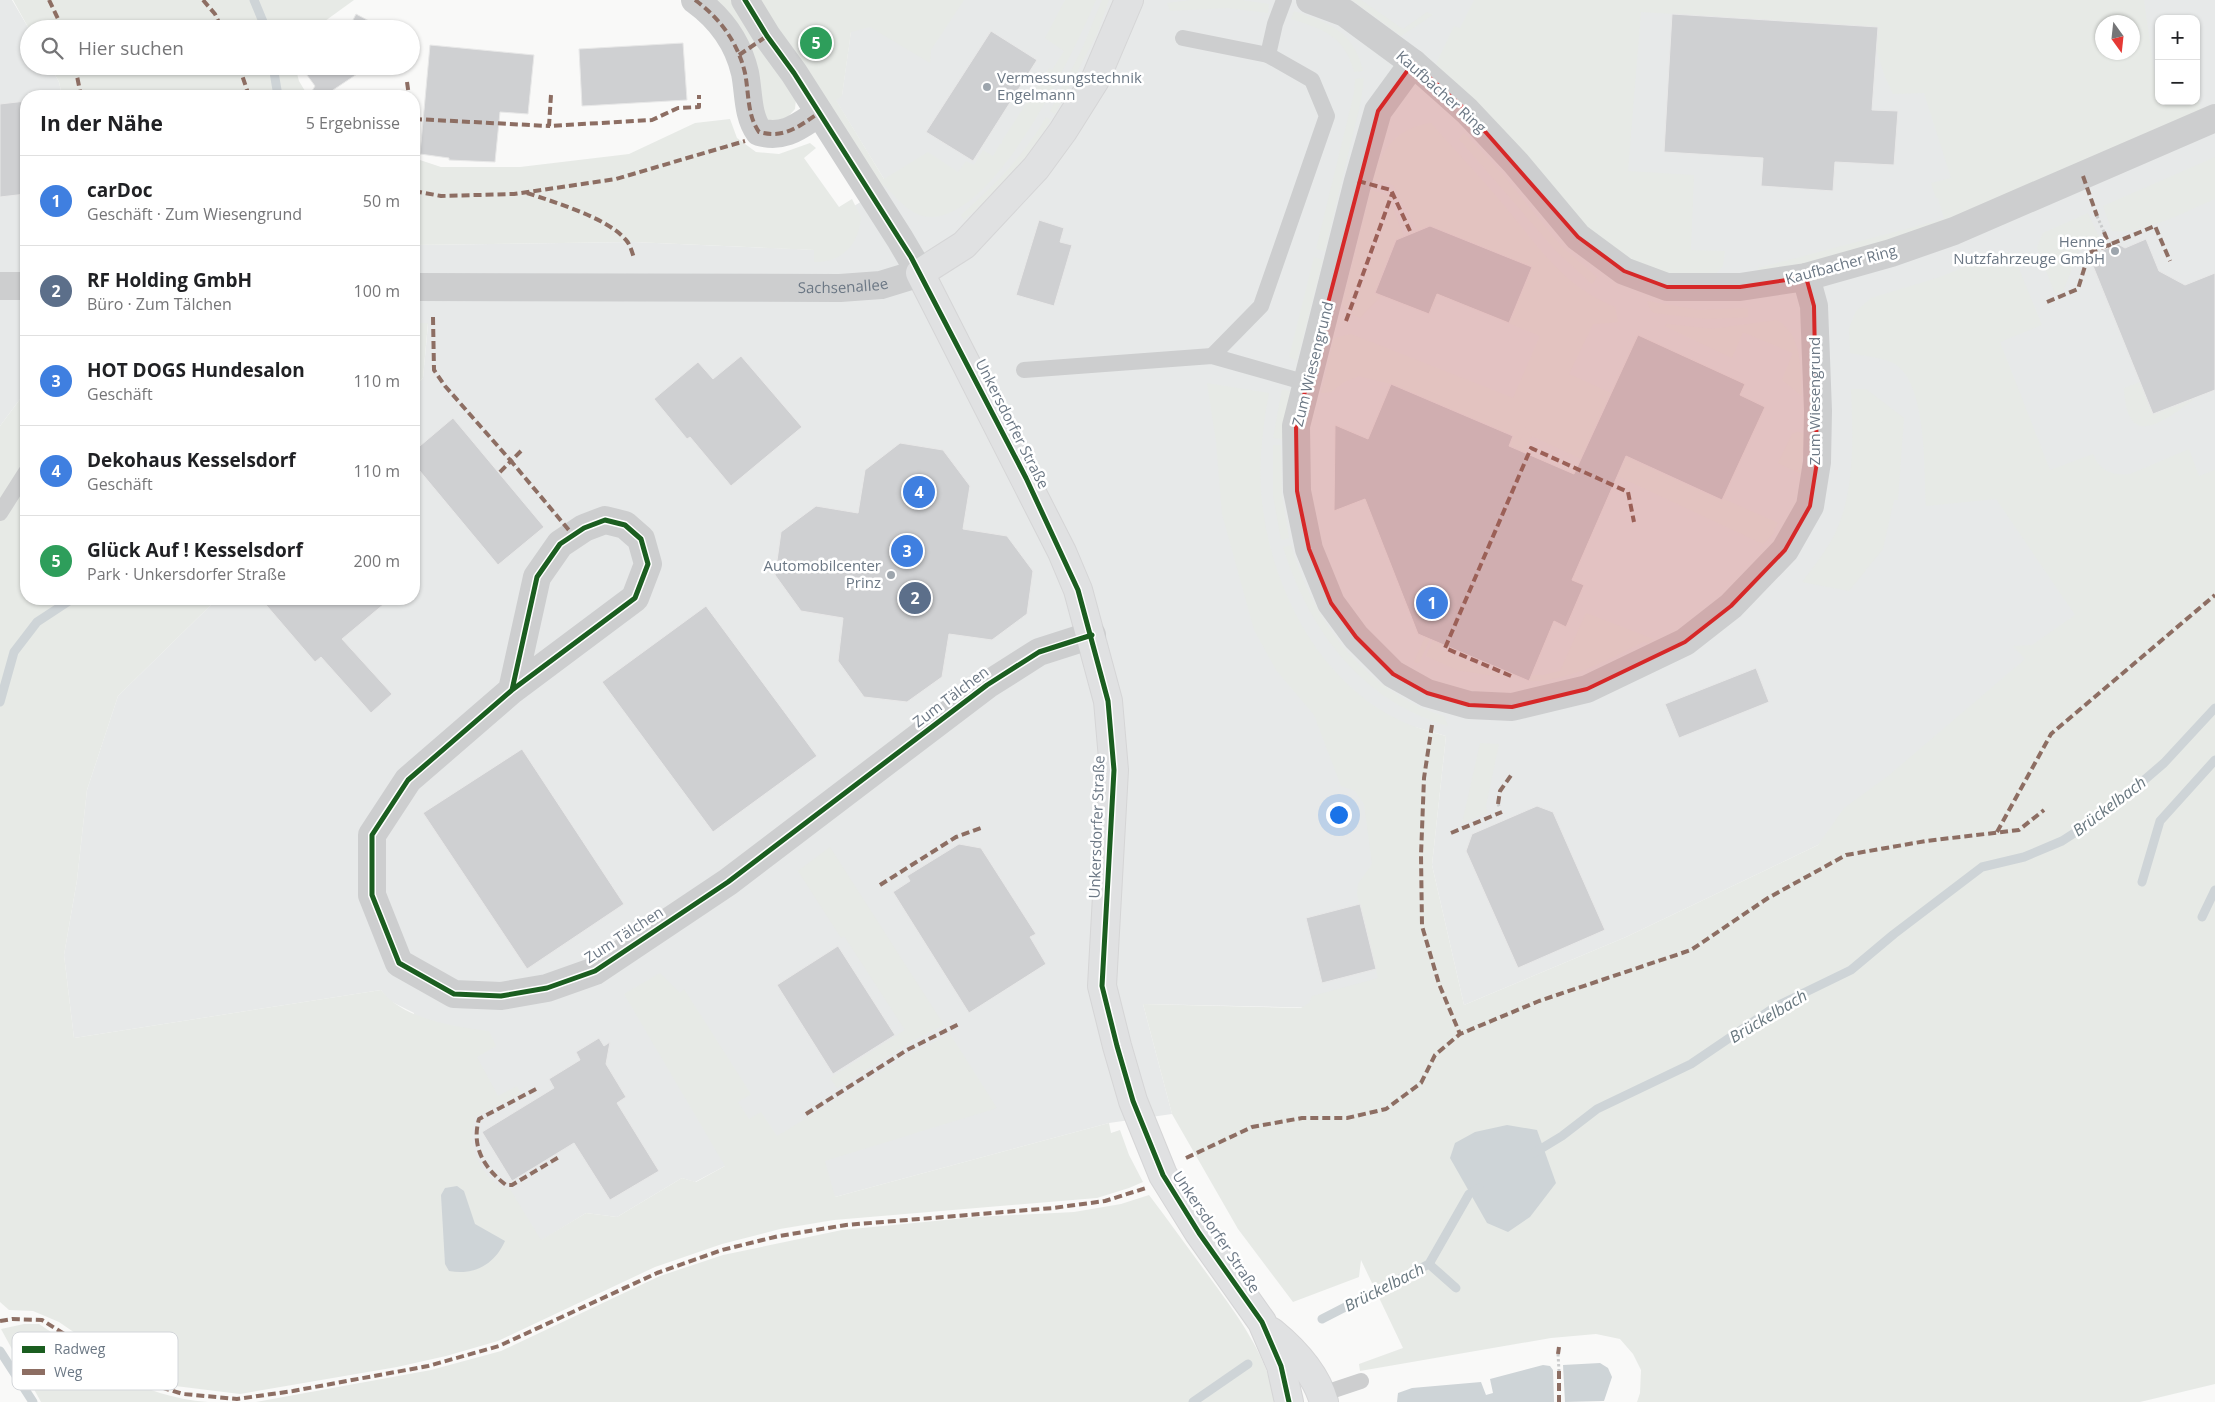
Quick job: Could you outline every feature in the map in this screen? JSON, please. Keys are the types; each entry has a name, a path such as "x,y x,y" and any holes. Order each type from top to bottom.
{"street":[{"path":"696,0 726,29 736,48 745,72 750,114 759,132 778,135 793,130 819,113"},
{"name":"Unkersdorfer Straße","path":"745,0 900,239 920,273 1062,552 1078,590 1092,635 1108,701 1114,770 1102,986 1104,994 1133,1102 1163,1175 1199,1233 1262,1322 1282,1366 1289,1402"},
{"name":"Sachsenallee","path":"420,287 840,288 881,285 920,273 964,245 1036,168 1063,131 1094,80 1129,0"},
{"name":"Kaufbacher Ring","path":"1310,0 1346,13 1413,63 1467,111 1516,163 1578,237 1624,270 1667,286 1740,287 1806,277 1890,253 1954,231 2215,118"},
{"name":"Zum Wiesengrund","path":"1413,63 1378,111 1296,426 1297,491 1309,550 1331,603 1356,638 1393,674 1427,693 1469,705 1512,707 1587,689 1685,642 1731,606 1785,550 1810,506 1817,462 1818,412 1814,306 1806,277"},
{"path":"0,286 20,286"},
{"name":"Zum Tälchen","path":"512,690 537,577 560,544 584,528 605,520 625,525 641,539 648,564 635,598 512,690 408,780 372,834 372,895 399,963 454,994 501,996 547,988 595,971 728,882 994,680 1039,652 1092,635"},
{"name":"Unkersdorfer Straße","path":"1262,1322 1291,1347 1310,1373 1323,1398"}],"lane":[{"path":"1268,55 1275,24 1284,0"},
{"path":"1183,38 1268,55 1312,80 1327,116 1261,306 1212,356"},
{"path":"1024,370 1212,356 1307,383"},
{"path":"0,513 20,481"},
{"path":"1323,1398 1361,1381"}],"path":[{"path":"2097,216 2104,232"},
{"path":"1498,804 1500,808"},
{"path":"1558,1354 1558,1371"}],"highlighted area":[{"path":"1413,63 1467,111 1578,237 1624,271 1667,287 1740,287 1806,277 1814,306 1817,462 1810,506 1785,550 1731,606 1685,642 1587,689 1512,707 1469,705 1427,693 1393,674 1356,637 1331,603 1309,549 1297,491 1296,426 1378,111"}],"shaded area":[{"path":"0,0 12,0 24,20 20,20 20,75 55,75 61,90 20,90 20,399 0,426"},
{"path":"13,0 354,0 326,20 24,20"},
{"path":"714,0 731,0 796,99 795,109 784,121 766,123"},
{"path":"755,0 964,0 931,50 930,63 870,27 851,32 842,96 836,100 884,179 928,152 958,172 966,161 974,165 983,150 993,156 1049,68 1052,70 1064,51 1045,38 1065,0 1096,0 1070,57 1051,92 1030,128 1006,162 981,190 956,210 931,217 911,211 885,186 881,188"},
{"path":"859,0 2215,0 2215,518 1818,845 1626,937 1464,1005 1432,865 1446,736 1415,727 1417,1010 1143,1004 1172,1114 1109,1123 835,1197 725,1166 695,1182 682,1178 617,1217 586,1213 479,1279 433,1283 414,1013 388,1000 381,990 74,1038 64,955 77,880 87,790 118,696 211,605 420,605 420,381 423,378 428,324 420,323 420,245 633,242 818,250 840,215 862,201 884,179 835,99 842,95 851,31"},
{"path":"1102,0 1109,0 1097,34 1055,114 1050,111 1082,49"},
{"path":"1191,0 1242,0 1269,4 1268,13 1227,8 1170,11 1167,3"},
{"path":"1352,0 1361,0 1403,29 1427,12 1433,15 1401,36"},
{"path":"1474,0 2144,0 2155,77 2155,105 2200,105 2201,110 1926,229 1819,261 1759,274 1758,268 1944,219 1931,183 1951,178 1924,93 1893,94 1876,49 1877,27 1641,12 1628,171 1694,175 1691,250 1725,251 1723,266 1712,278 1670,275 1637,264 1584,226 1466,92 1436,64 1454,26 1460,28"},
{"path":"1294,11 1329,25 1338,31 1353,47 1363,71 1354,72 1345,50 1331,36 1313,26 1291,19"},
{"path":"55,75 297,75 304,90 61,90"},
{"path":"1364,78 1361,101 1325,251 1316,249 1354,93 1355,79"},
{"path":"1046,117 1051,120 1022,161 1001,186 964,220 961,215 1018,158"},
{"path":"730,119 737,138 756,152 779,154 810,143 816,148 804,158 839,207 852,199 861,217 860,227 853,243 841,255 833,259 814,262 814,250 633,242 420,245 420,160 441,167 520,167 629,154 695,123"},
{"path":"1431,123 1493,193 1539,249 1565,276 1596,298 1615,307 1618,322 1593,324 1569,374 1611,393 1590,440 1778,523 1773,531 1775,532 1763,544 1532,436 1440,649 1507,678 1457,670 1426,656 1527,425 1419,663 1414,662 1513,436 1391,384 1359,376 1344,382 1331,392 1321,393 1334,338 1351,334 1513,398 1540,336 1509,323 1532,267 1431,226 1428,232 1418,231 1393,185 1373,180 1381,158 1393,141 1409,130"},
{"path":"1464,133 1503,175 1561,246 1597,277 1592,284 1556,251 1459,139"},
{"path":"2215,157 2215,199 2151,226 2124,231 2112,231 2103,206"},
{"path":"1371,190 1390,196 1347,311 1342,304"},
{"path":"1392,204 1404,237 1395,243 1375,292 1382,295 1360,318 1352,314"},
{"path":"2088,213 2099,237 2081,245 2063,292 2055,294 2037,247 2043,233"},
{"path":"2001,252 2011,254 2015,259 2042,325 2000,342 2050,470 2093,454 2099,465 2107,471 2118,474 2130,474 2189,449 2199,476 2215,470 2215,1384 2140,1402 1637,1402 1640,1393 1641,1370 1633,1354 1620,1339 1596,1334 1551,1338 1360,1371 1359,1364 1403,1348 1361,1260 1359,1277 1293,1302 1238,1229 1172,1114 1143,1004 1301,1008 1309,1003 1312,996 1378,978 1357,894 1358,884 1372,864 1364,804 1355,791 1341,786 1314,715 1276,670 1254,630 1222,514 1216,442 1207,383 1269,393 1263,429 1261,491 1274,560 1286,594 1302,626 1322,655 1345,682 1372,704 1403,722 1446,736 1432,865 1464,1005 1626,937 1818,845 1844,808 1888,776 2025,659 2013,646 2032,645 2075,615 1996,499 1926,506 1922,427 1912,386 1903,371 1891,362 1850,353 1849,328 1856,311 1871,298 1940,277"},
{"path":"1314,257 1323,260 1297,361 1289,357"},
{"path":"1647,301 1699,310 1748,308 1748,317 1706,319 1654,313"},
{"path":"1777,320 1786,327 1796,344 1799,354 1802,396 1782,380 1793,353 1743,332 1732,358 1665,326 1667,324 1712,329"},
{"path":"420,323 428,323 423,378 420,381"},
{"path":"2140,382 2153,414 2200,395 2163,420 2151,425 2141,426 2133,421 2127,409 2124,388"},
{"path":"1282,389 1290,391 1282,439 1273,438"},
{"path":"1851,389 1866,389 1904,418 1898,500 1894,500 1883,549 1849,591 1802,582 1831,541 1845,506 1851,467"},
{"path":"20,399 20,605 211,605 118,696 87,790 77,880 64,955 74,1038 381,990 390,1000 416,1015 446,1024 489,1031 496,1046 477,1057 498,1096 517,1086 521,1094 475,1117 472,1133 474,1150 488,1176 502,1187 510,1189 541,1240 586,1213 617,1217 682,1178 696,1182 725,1166 624,994 660,973 680,993 684,989 751,1094 738,1102 749,1119 761,1112 777,1136 912,1053 950,1034 997,1108 825,1161 835,1197 1109,1123 1111,1133 1120,1130 1129,1155 1143,1182 1097,1198 834,1220 780,1229 722,1244 655,1267 498,1341 446,1356 397,1367 240,1394 178,1386 178,1332 74,1332 59,1322 33,1311 9,1310 0,1302 0,426","holes":["457,1186 464,1191 475,1224 504,1241 445,1264 441,1195 445,1188"]},
{"path":"1798,432 1804,434 1801,474 1778,463 1792,434"},
{"path":"1273,445 1281,445 1282,495 1289,538 1281,540 1273,496"},
{"path":"1291,545 1313,601 1328,627 1346,650 1366,671 1390,689 1415,704 1444,716 1448,726 1417,715 1390,699 1365,681 1343,659 1324,634 1294,578 1283,547"},
{"path":"1586,613 1653,639 1647,644 1645,641 1589,668 1559,678 1529,681 1531,675 1544,675 1560,671"},
{"path":"1480,743 1499,744 1486,806 1488,813 1462,823"},
{"path":"830,847 944,1025 914,1040 837,1088 830,1078 905,1030 844,936 841,938 798,871"},
{"path":"1507,1125 1537,1130 1556,1183 1530,1217 1508,1232 1487,1223 1450,1158 1455,1143 1475,1132"},
{"path":"457,1186 464,1191 475,1224 505,1241 496,1256 489,1262 467,1272 449,1271 445,1264 441,1195 445,1188"},
{"path":"1149,1195 1240,1320 1258,1351 1276,1402 256,1402 431,1370 501,1351 660,1276 723,1255 842,1230 976,1217 1074,1212 1121,1204"},
{"path":"24,1324 39,1324 51,1332 12,1332 12,1349 1,1329"},
{"path":"1600,1363 1608,1368 1612,1377 1604,1401 1565,1402 1563,1365"},
{"path":"1543,1365 1550,1366 1553,1370 1554,1402 1397,1402 1398,1393 1412,1388 1481,1382 1486,1395 1493,1393 1490,1379"},
{"path":"34,1390 152,1390 183,1399 208,1402 41,1402"}],"building":[{"path":"356,14 367,20 353,20"},
{"path":"1672,14 1878,27 1872,110 1898,111 1894,165 1835,162 1833,191 1761,186 1763,158 1664,152"},
{"name":"Vermessungstechnik Engelmann","path":"991,31 1037,60 973,161 926,132"},
{"path":"683,43 687,100 582,106 579,49"},
{"path":"430,45 534,55 528,114 500,112 495,162 449,160 449,158 420,154"},
{"path":"307,75 356,75 333,90 313,90 315,86"},
{"path":"20,102 20,195 0,197 0,104"},
{"path":"1039,220 1064,228 1060,242 1072,245 1054,306 1016,295"},
{"path":"1430,226 1532,267 1509,323 1437,294 1429,314 1375,293 1396,240"},
{"path":"2146,239 2159,271 2185,285 2215,273 2215,390 2153,414 2091,261 2102,256 2103,250 2118,244 2125,248"},
{"path":"1638,335 1745,384 1740,395 1765,407 1722,500 1626,456 1572,580 1584,585 1566,627 1554,621 1529,681 1418,634 1365,499 1334,511 1335,425 1368,439 1391,384 1513,436 1509,446 1574,474"},
{"path":"741,356 802,427 731,486 690,437 687,439 654,399 698,362 713,379"},
{"path":"453,418 544,527 498,565 420,471 420,446"},
{"path":"900,443 943,450 970,486 963,529 1007,536 1033,571 1027,614 992,640 949,634 942,677 907,702 864,697 838,661 843,618 801,611 775,575 781,532 816,506 858,513 865,470"},
{"path":"266,605 383,605 342,639 392,694 371,713 321,657 315,662"},
{"path":"706,606 817,756 713,832 602,682"},
{"path":"1756,668 1769,702 1679,738 1665,704"},
{"path":"522,749 624,904 527,969 423,813"},
{"path":"1537,806 1553,812 1605,930 1518,968 1466,851 1472,834"},
{"path":"959,844 981,848 1036,934 1030,937 1046,964 969,1013 893,892 910,881 907,876"},
{"path":"1360,904 1376,969 1322,983 1306,918"},
{"path":"838,946 895,1035 833,1074 777,985"},
{"path":"599,1038 604,1046 610,1042 606,1064 626,1097 617,1103 659,1171 610,1200 574,1143 512,1181 482,1132 554,1088 549,1079 580,1060 576,1052"}],"waterway":[{"path":"254,0 262,20"},
{"path":"274,75 277,90"},
{"path":"0,702 14,652 37,622 63,605"},
{"name":"Brückelbach","path":"1534,1153 1562,1136 1597,1109 1691,1064 1775,1007 1851,970 1894,934 1982,867 2024,857 2062,841 2107,812 2164,763 2215,708"},
{"path":"2142,882 2160,821 2215,760"},
{"path":"2202,917 2215,890"},
{"name":"Brückelbach","path":"1322,1319 1429,1264 1469,1194 1479,1188"},
{"path":"1429,1264 1456,1288"},
{"path":"0,1351 12,1370"},
{"name":"Brückelbach","path":"1193,1402 1248,1364"},
{"path":"25,1390 33,1402"}],"marked path":[{"path":"49,0 59,20"},
{"path":"203,0 218,20"},
{"path":"695,0 720,23 738,51 745,73 750,111 759,132 777,134 791,130 819,113"},
{"path":"739,55 767,36"},
{"path":"77,75 80,90"},
{"path":"242,75 247,90"},
{"path":"407,82 408,90"},
{"path":"551,95 549,126 652,120 678,108 699,107 699,95"},
{"path":"420,119 549,126"},
{"path":"420,192 441,196 514,194 616,179 745,141"},
{"path":"2083,176 2097,216"},
{"path":"1358,181 1391,190 1410,231"},
{"path":"527,193 580,212 607,225 618,232 627,242 634,258"},
{"path":"1346,321 1392,194"},
{"path":"2047,302 2078,289 2089,253 2155,226 2170,261"},
{"path":"2104,232 2110,247"},
{"path":"433,317 434,370 445,386 511,461 499,473"},
{"path":"1511,676 1445,648 1531,448 1628,492 1634,522"},
{"path":"521,451 511,461 573,535"},
{"path":"1997,832 2051,734 2215,595"},
{"path":"1432,725 1424,778 1421,855 1422,926 1439,984 1460,1034"},
{"path":"1498,804 1500,791 1512,774"},
{"path":"1186,1158 1252,1127 1302,1118 1347,1118 1386,1109 1421,1083 1435,1055 1460,1034 1539,1001 1691,950 1768,898 1846,855 1926,841 2019,830 2044,810"},
{"path":"1451,833 1502,812"},
{"path":"880,885 956,837 981,828"},
{"path":"806,1114 907,1050 961,1023"},
{"path":"536,1089 479,1119 477,1129 478,1148 491,1171 506,1185 512,1185 559,1157"},
{"path":"170,1390 183,1394 237,1399 293,1391 428,1366 499,1346 657,1273 722,1250 779,1236 846,1225 1053,1208 1105,1201 1146,1188"},
{"path":"0,1321 12,1319 42,1320 61,1332"},
{"path":"1558,1354 1559,1347"},
{"path":"1559,1371 1559,1402"}],"cycle path":[{"path":"745,0 767,36 794,73 911,257 1026,478 1078,590 1108,701 1114,770 1102,986 1117,1046 1133,1101 1163,1175 1199,1233 1262,1322 1281,1366 1289,1402"},
{"path":"512,690 537,577 560,544 584,528 605,520 625,525 641,539 648,564 635,598 512,690 408,780 372,835 372,895 399,963 454,994 501,996 547,988 595,971 728,882 987,685 1039,652 1092,635"}],"place":[{"name":"Glück Auf ! Kesselsdorf","path":"816,43"},
{"name":"Vermessungstechnik Engelmann","path":"987,87"},
{"name":"Henne Nutzfahrzeuge GmbH","path":"2115,251"},
{"name":"Dekohaus Kesselsdorf","path":"919,492"},
{"name":"HOT DOGS Hundesalon","path":"907,551"},
{"name":"Automobilcenter Prinz","path":"891,575"},
{"name":"RF Holding GmbH","path":"915,598"},
{"name":"carDoc","path":"1432,603"}]}
